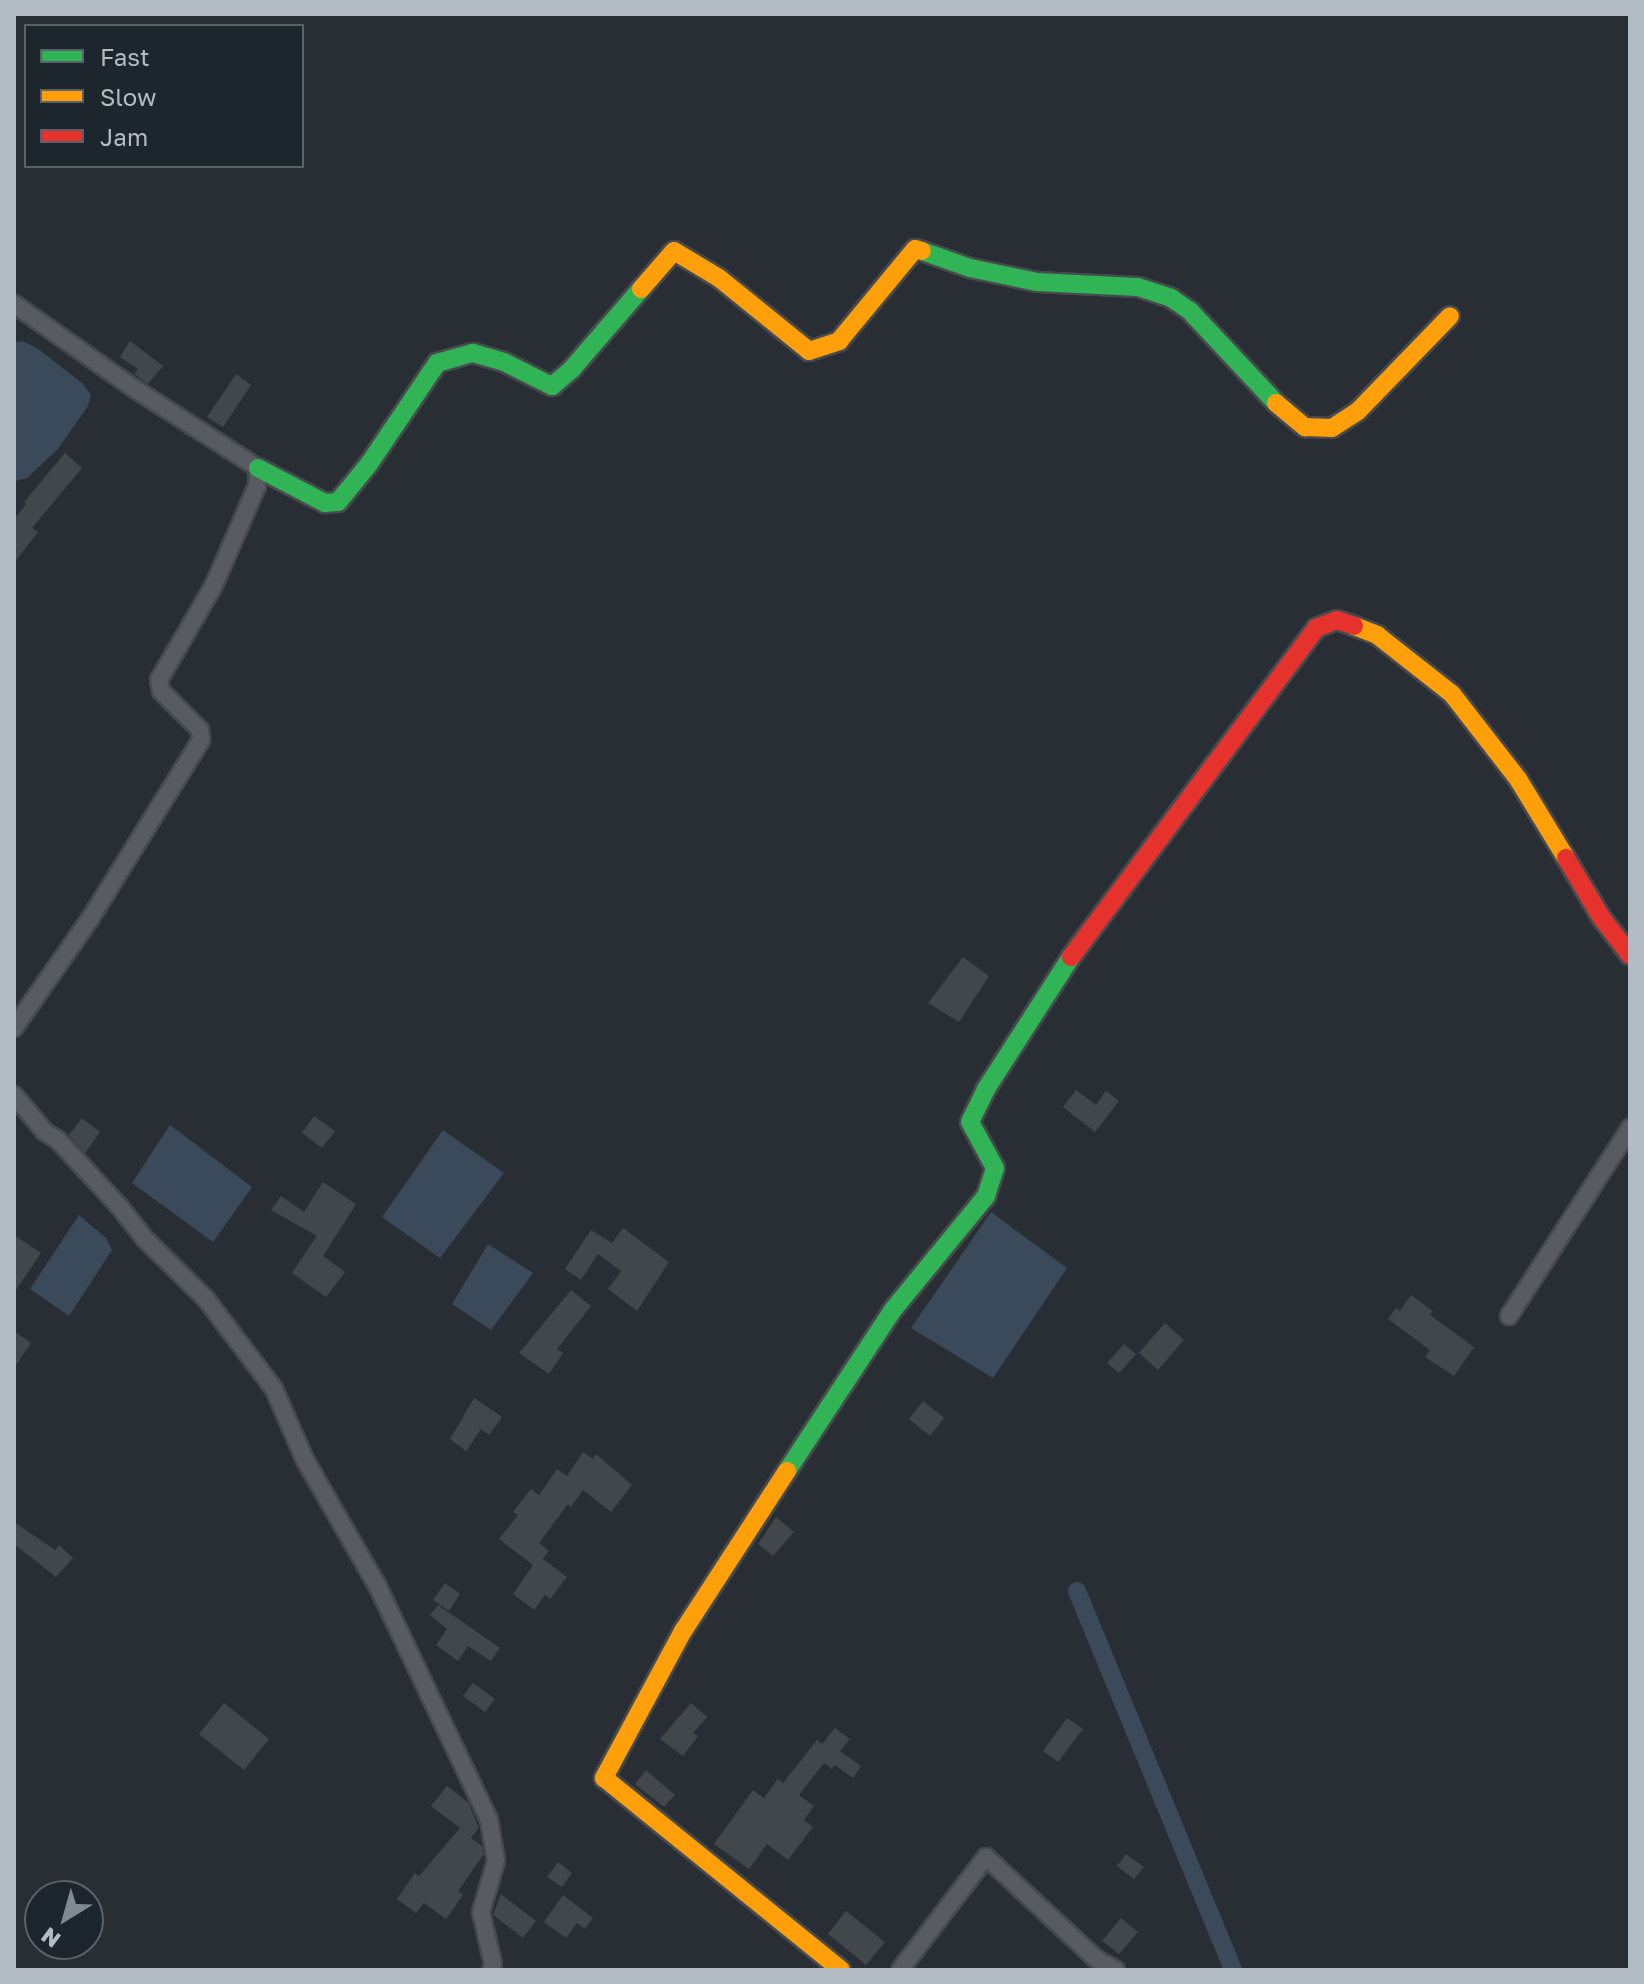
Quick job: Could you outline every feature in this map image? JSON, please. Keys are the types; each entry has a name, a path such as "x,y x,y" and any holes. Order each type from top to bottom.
{"street":[{"path":"14,304 135,389 258,468 331,505 338,502 369,464 437,363 473,353 504,362 552,386 571,370 674,251 719,278 809,351 839,341 915,249 970,268 1037,282 1138,287 1171,298 1190,311 1285,413 1305,427 1332,428 1358,411 1450,316"},
{"path":"14,1028 90,919 201,740 200,730 161,691 159,680 214,585 257,486 258,468"},
{"path":"841,1970 604,1778 683,1631 892,1311 986,1196 995,1168 970,1122 986,1089 1091,927 1316,628 1337,620 1377,635 1452,694 1518,779 1601,917 1630,955"},
{"path":"14,1095 45,1132 71,1153 145,1239 206,1299 274,1389 305,1460 377,1585 489,1820 496,1861 481,1912 493,1964 491,1970"},
{"path":"1509,1316 1630,1128"},
{"path":"900,1970 986,1857 1096,1959 1116,1970"}],"water":[{"path":"22,341 37,348 82,383 91,395 88,406 57,450 27,478 15,481 14,342"},
{"path":"170,1125 252,1187 213,1242 132,1183"},
{"path":"443,1130 504,1173 440,1258 382,1217"},
{"path":"991,1212 1067,1268 993,1378 911,1328"},
{"path":"79,1215 106,1238 112,1250 69,1316 30,1289"},
{"path":"488,1244 533,1273 491,1330 452,1304"}],"building":[{"path":"130,341 163,366 148,384 134,374 138,369 120,357"},
{"path":"236,374 251,385 223,427 207,417"},
{"path":"65,453 82,468 32,528 38,532 14,563 14,520 26,504 24,502"},
{"path":"963,957 989,976 959,1022 928,1003"},
{"path":"1076,1090 1096,1105 1106,1091 1119,1101 1095,1132 1063,1107"},
{"path":"314,1116 335,1131 322,1148 302,1133"},
{"path":"82,1118 100,1132 85,1153 69,1135"},
{"path":"323,1182 356,1204 323,1256 345,1272 326,1297 292,1273 317,1236 271,1210 281,1196 304,1212"},
{"path":"623,1228 669,1262 637,1311 608,1289 621,1271 598,1254 581,1280 565,1269 591,1230 612,1243"},
{"path":"14,1235 41,1253 14,1293"},
{"path":"571,1290 591,1306 557,1349 563,1353 549,1374 519,1353"},
{"path":"1411,1295 1433,1311 1430,1315 1474,1347 1454,1376 1425,1357 1430,1350 1388,1319 1396,1308 1400,1311"},
{"path":"1165,1323 1184,1340 1158,1370 1139,1353"},
{"path":"14,1331 31,1343 14,1368"},
{"path":"1124,1344 1136,1354 1119,1373 1107,1363"},
{"path":"474,1398 502,1417 489,1435 481,1429 466,1451 450,1439"},
{"path":"923,1401 944,1418 930,1436 909,1419"},
{"path":"583,1452 593,1459 596,1454 632,1485 611,1512 583,1490 571,1507 568,1504 539,1543 549,1551 543,1559 567,1577 550,1599 545,1595 534,1610 513,1594 533,1565 499,1539 518,1515 513,1512 531,1489 539,1495 557,1469 567,1476"},
{"path":"776,1517 794,1532 773,1556 758,1544"},
{"path":"14,1522 55,1550 59,1545 73,1558 56,1577 14,1544"},
{"path":"445,1583 460,1594 449,1611 433,1600"},
{"path":"438,1605 500,1648 491,1661 468,1646 458,1661 436,1645 447,1629 430,1615"},
{"path":"473,1683 495,1699 485,1712 463,1696"},
{"path":"224,1703 269,1739 244,1770 199,1734"},
{"path":"691,1703 707,1717 693,1733 698,1736 683,1756 660,1739"},
{"path":"1067,1718 1083,1729 1058,1762 1043,1751"},
{"path":"835,1728 850,1739 840,1751 861,1766 853,1778 835,1765 832,1769 824,1763 799,1795 814,1806 804,1820 813,1827 788,1860 767,1844 749,1869 714,1844 753,1790 764,1798 778,1779 783,1783 817,1740 822,1744"},
{"path":"646,1770 675,1795 664,1807 635,1784"},
{"path":"447,1786 468,1802 479,1828 471,1838 482,1846 484,1854 458,1891 463,1895 446,1919 424,1903 416,1913 397,1899 415,1873 419,1876 460,1828 431,1806"},
{"path":"1126,1854 1144,1867 1134,1879 1117,1866"},
{"path":"558,1862 572,1873 562,1887 547,1877"},
{"path":"501,1894 536,1921 523,1938 493,1915"},
{"path":"563,1895 593,1918 585,1929 577,1923 566,1938 544,1922"},
{"path":"846,1911 885,1942 866,1965 828,1934"},
{"path":"1121,1918 1138,1932 1119,1954 1102,1941"}],"waterway":[{"path":"1077,1591 1233,1970"}],"traffic: fast":[{"path":"922,251 970,268 1037,282 1138,287 1171,298 1190,311 1276,403"},
{"path":"258,468 325,503 338,502 369,464 437,363 473,353 504,362 552,386 571,370 641,289"},
{"path":"787,1471 892,1311 986,1196 995,1168 970,1122 986,1089 1071,957"}],"traffic: slow":[{"path":"641,289 674,251 719,278 809,351 839,341 915,249 922,251"},
{"path":"1276,403 1305,427 1332,428 1358,411 1450,316"},
{"path":"1354,626 1377,635 1452,694 1518,779 1566,858"},
{"path":"787,1471 683,1631 604,1778 841,1970"}],"traffic: jam":[{"path":"1071,957 1316,628 1337,620 1354,626"},
{"path":"1566,858 1601,917 1630,955"}]}
